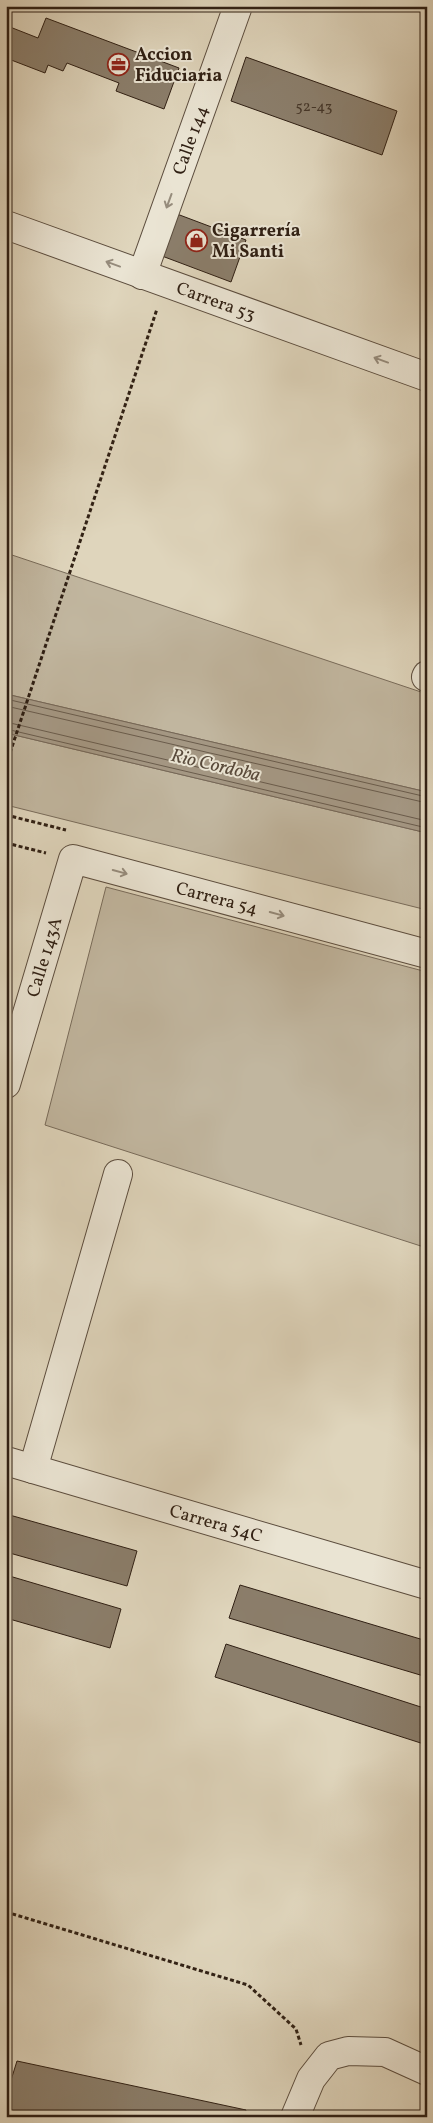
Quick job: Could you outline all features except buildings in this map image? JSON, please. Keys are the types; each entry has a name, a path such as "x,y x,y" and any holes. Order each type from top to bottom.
{"street":[{"name":"Calle 144","path":"154,278 238,6"},
{"name":"Carrera 53","path":"6,225 427,377"},
{"name":"Carrera 54","path":"73,859 427,954"},
{"name":"Calle 143A","path":"6,1084 73,859"},
{"path":"33,1469 118,1174"},
{"name":"Carrera 54C","path":"6,1461 427,1585"},
{"path":"295,2117 311,2079 329,2056 348,2051 385,2052 427,2071"}],"path":[{"path":"6,765 36,676 154,278"},
{"path":"6,843 73,859"},
{"path":"6,1912 248,1985 296,2029 311,2079"}],"shaded area":[{"path":"6,553 427,694 427,792 6,694"},
{"path":"6,733 427,833 427,910 6,805"},
{"path":"106,887 427,972 427,1248 45,1125"}],"water":[{"name":"Rio Cordoba","path":"6,694 427,792 427,833 6,733"}],"place":[{"name":"Accion Fiduciaria","path":"119,64"},
{"name":"Cigarrería Mi Santi","path":"196,240"}]}
